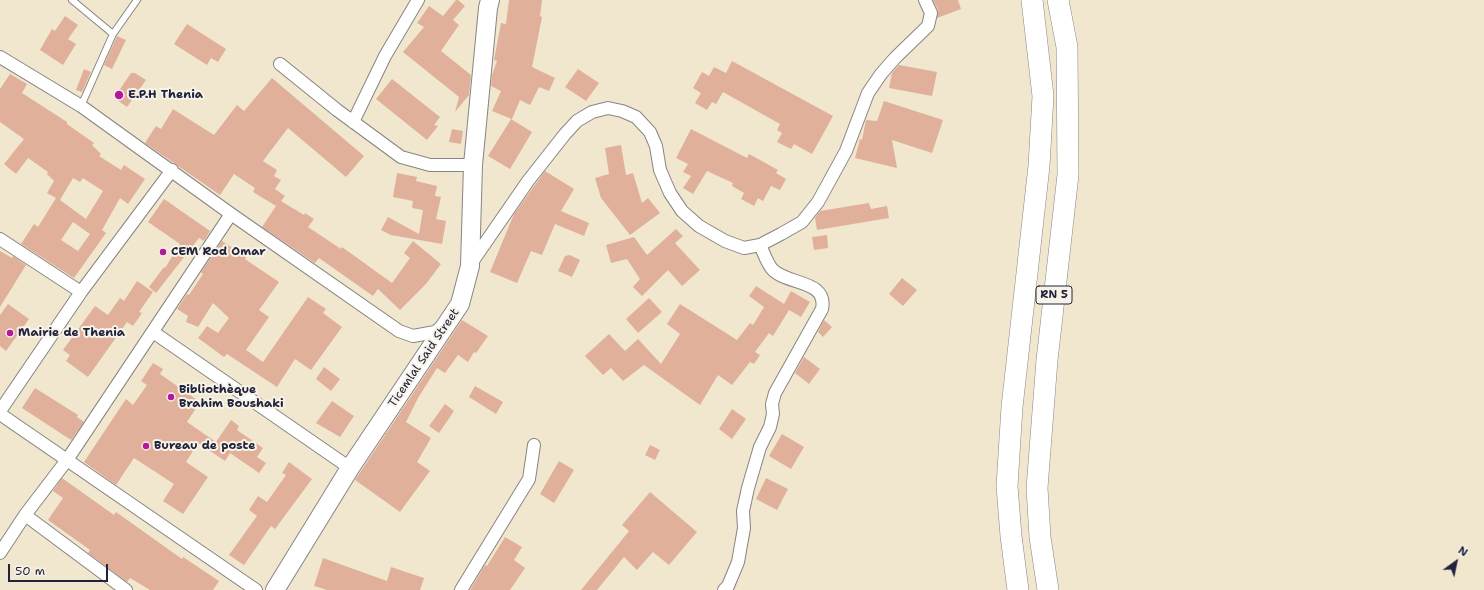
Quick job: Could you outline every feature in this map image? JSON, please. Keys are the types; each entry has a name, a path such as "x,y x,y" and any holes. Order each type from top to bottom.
{"highway":[{"name":"RN 5","path":"1018,590 1010,529 1008,486 1009,455 1012,407 1039,166 1043,96 1032,0"},
{"name":"RN 5","path":"1048,590 1040,537 1037,488 1047,360 1068,176 1067,47 1058,0"}],"main road":[{"name":"Ticemlal Said Street","path":"275,590 350,468 460,304 470,266 473,165 487,3"}],"street":[{"path":"353,122 385,56 418,0"},
{"path":"470,266 528,181 576,121 592,112 608,108 622,111 636,118 650,132 656,146 660,170 670,193 682,211 699,226 725,241 744,248 760,245 802,222 818,202 846,151 868,93 881,74 895,58 928,26 931,13 925,0"},
{"path":"0,57 81,106 172,170 231,214 399,331 413,336 435,332 448,322"},
{"path":"280,64 337,110 401,157 430,165 473,165"},
{"path":"0,411 81,292 172,170"},
{"path":"0,553 25,515 67,460 231,214"},
{"path":"0,239 81,292"},
{"path":"724,590 728,586 738,562 744,528 743,511 748,488 760,447 770,428 773,414 772,404 775,393 822,309 824,302 818,291 773,270 760,245"},
{"path":"153,332 350,468"},
{"path":"0,414 256,590"},
{"path":"461,590 529,479 534,445"},
{"path":"25,515 126,590"}],"lane":[{"path":"72,0 113,34"},
{"path":"81,106 113,34 137,0"}],"building":[{"path":"456,0 465,6 453,20 459,25 441,51 471,75 469,95 455,112 459,97 403,52 424,27 417,23 429,6 443,16"},
{"path":"509,0 542,0 540,16 542,17 532,67 555,78 549,91 539,87 530,105 520,100 512,119 492,111 501,91 491,86 492,75 497,61 494,60 501,23 506,24"},
{"path":"933,0 958,0 961,9 937,18 938,10"},
{"path":"65,16 78,25 68,39 76,44 63,65 40,50 52,29 55,31"},
{"path":"187,24 226,49 218,62 211,58 207,65 174,44"},
{"path":"117,36 126,40 112,69 104,65"},
{"path":"732,61 833,116 812,154 794,144 791,149 777,142 782,133 777,130 780,124 723,92 716,104 712,102 707,110 695,103 701,93 693,88 702,72 709,76 714,67 726,73"},
{"path":"899,65 937,72 932,96 889,88 892,73"},
{"path":"84,69 91,72 82,92 76,90"},
{"path":"578,69 599,83 586,101 565,87"},
{"path":"131,73 135,73 146,80 127,107 114,98"},
{"path":"10,74 27,84 22,93 67,122 67,124 94,143 92,145 101,154 99,156 121,170 124,165 145,179 128,204 120,198 102,230 106,233 74,278 21,244 34,224 38,227 56,198 47,193 54,181 47,174 48,172 28,158 16,174 4,164 24,139 0,122 0,89","holes":["73,178 80,182 83,178 103,191 86,219 60,200","73,222 90,234 78,251 61,240"]},
{"path":"272,78 364,156 346,177 288,128 263,161 277,170 274,176 281,180 275,189 285,196 281,201 304,215 305,213 314,219 308,227 341,249 342,247 392,283 410,258 404,253 413,241 441,264 426,284 400,310 378,289 373,296 319,258 315,263 262,227 276,206 253,192 255,188 234,174 220,195 145,143 156,126 161,129 173,109 214,135 237,105 244,111"},
{"path":"392,79 440,117 434,125 438,126 427,140 376,99"},
{"path":"884,101 943,120 932,153 892,140 897,168 855,158 860,139 862,140 866,120 877,121"},
{"path":"511,119 532,132 510,169 488,156"},
{"path":"452,129 463,131 461,144 449,142"},
{"path":"691,129 747,158 749,154 778,170 776,173 786,179 780,190 771,186 763,201 758,198 754,206 741,199 744,193 732,186 733,183 707,171 693,194 683,188 691,176 683,172 688,164 676,158"},
{"path":"621,145 626,175 633,173 642,203 648,198 660,213 630,235 601,198 595,178 609,174 605,148"},
{"path":"545,171 574,189 561,211 589,223 584,236 555,224 542,255 531,251 517,283 490,272 514,214"},
{"path":"397,173 417,177 416,181 437,186 435,196 441,197 436,219 446,221 442,244 391,235 381,230 388,217 419,234 423,210 412,208 413,201 393,197"},
{"path":"164,199 210,231 204,241 199,238 156,293 149,287 164,267 165,268 180,244 148,222"},
{"path":"869,203 871,209 887,206 889,218 817,230 815,218 820,211"},
{"path":"676,229 683,236 675,243 700,270 682,286 668,270 642,296 633,287 640,279 627,259 611,263 606,245 634,237 647,255"},
{"path":"827,235 828,248 814,250 812,237"},
{"path":"222,241 279,282 259,310 269,317 246,350 263,362 308,297 326,309 323,313 342,327 311,370 295,359 277,387 227,354 224,357 198,338 207,326 218,333 229,318 213,303 198,327 186,322 188,316 177,309 187,294 189,295 203,274 201,272"},
{"path":"0,251 12,258 13,256 26,265 0,307"},
{"path":"570,255 580,260 572,277 558,271 565,256"},
{"path":"902,278 917,290 903,306 889,294"},
{"path":"137,281 153,292 139,312 142,313 133,326 127,322 88,377 66,361 70,355 63,350 95,306 108,315 120,298 124,301"},
{"path":"756,286 784,304 791,291 810,302 801,317 789,310 773,336 769,333 755,352 760,355 754,364 750,362 732,385 718,375 700,405 644,365 623,381 611,368 603,375 585,356 609,334 625,351 638,339 661,364 680,334 667,324 680,304 737,340 750,323 753,325 764,307 749,296"},
{"path":"649,298 662,312 638,333 626,319"},
{"name":"Mairie de Thenia","path":"8,304 29,319 6,351 0,346 0,315"},
{"path":"462,320 488,336 476,353 474,352 468,362 458,355 445,373 437,368 418,398 406,422 431,438 417,462 430,471 400,512 355,480"},
{"path":"824,320 832,327 823,337 818,332"},
{"path":"804,357 820,369 809,384 795,373"},
{"name":"Bureau de poste","path":"153,363 163,369 160,374 200,402 187,422 216,442 231,420 239,426 237,430 263,448 257,457 266,463 259,473 230,453 225,461 198,443 186,462 208,477 183,514 163,501 174,484 134,458 116,485 84,462 126,399 133,405 147,385 141,381"},
{"path":"324,367 340,379 331,391 316,379"},
{"path":"475,386 503,402 496,414 469,397"},
{"path":"35,388 78,415 77,417 84,422 71,440 22,408"},
{"path":"332,401 354,416 340,437 316,423"},
{"path":"445,404 454,411 439,433 429,426"},
{"path":"732,409 746,419 732,439 719,429"},
{"path":"782,434 804,447 791,469 769,456"},
{"path":"650,445 660,450 655,460 645,455"},
{"path":"559,461 574,470 554,503 540,494"},
{"path":"289,462 312,479 275,529 271,526 244,565 229,555 257,516 249,510 258,496 267,502 286,475 282,473"},
{"path":"62,478 114,515 116,512 182,559 183,557 219,581 213,590 150,590 130,578 127,582 88,553 90,550 48,520 63,498 53,491"},
{"path":"766,478 788,489 777,510 756,499"},
{"path":"650,492 697,532 669,565 653,552 637,570 624,557 597,590 581,590 629,531 622,525"},
{"path":"505,537 522,547 514,560 525,568 510,590 470,590 485,565 487,566"},
{"path":"323,558 387,581 391,567 424,578 420,590 327,590 314,586"}],"place":[{"name":"E.P.H Thenia","path":"119,95"},
{"name":"CEM Rod Omar","path":"163,252"},
{"name":"Mairie de Thenia","path":"10,333"},
{"name":"Bibliothèque Brahim Boushaki","path":"171,397"},
{"name":"Bureau de poste","path":"146,446"}]}
